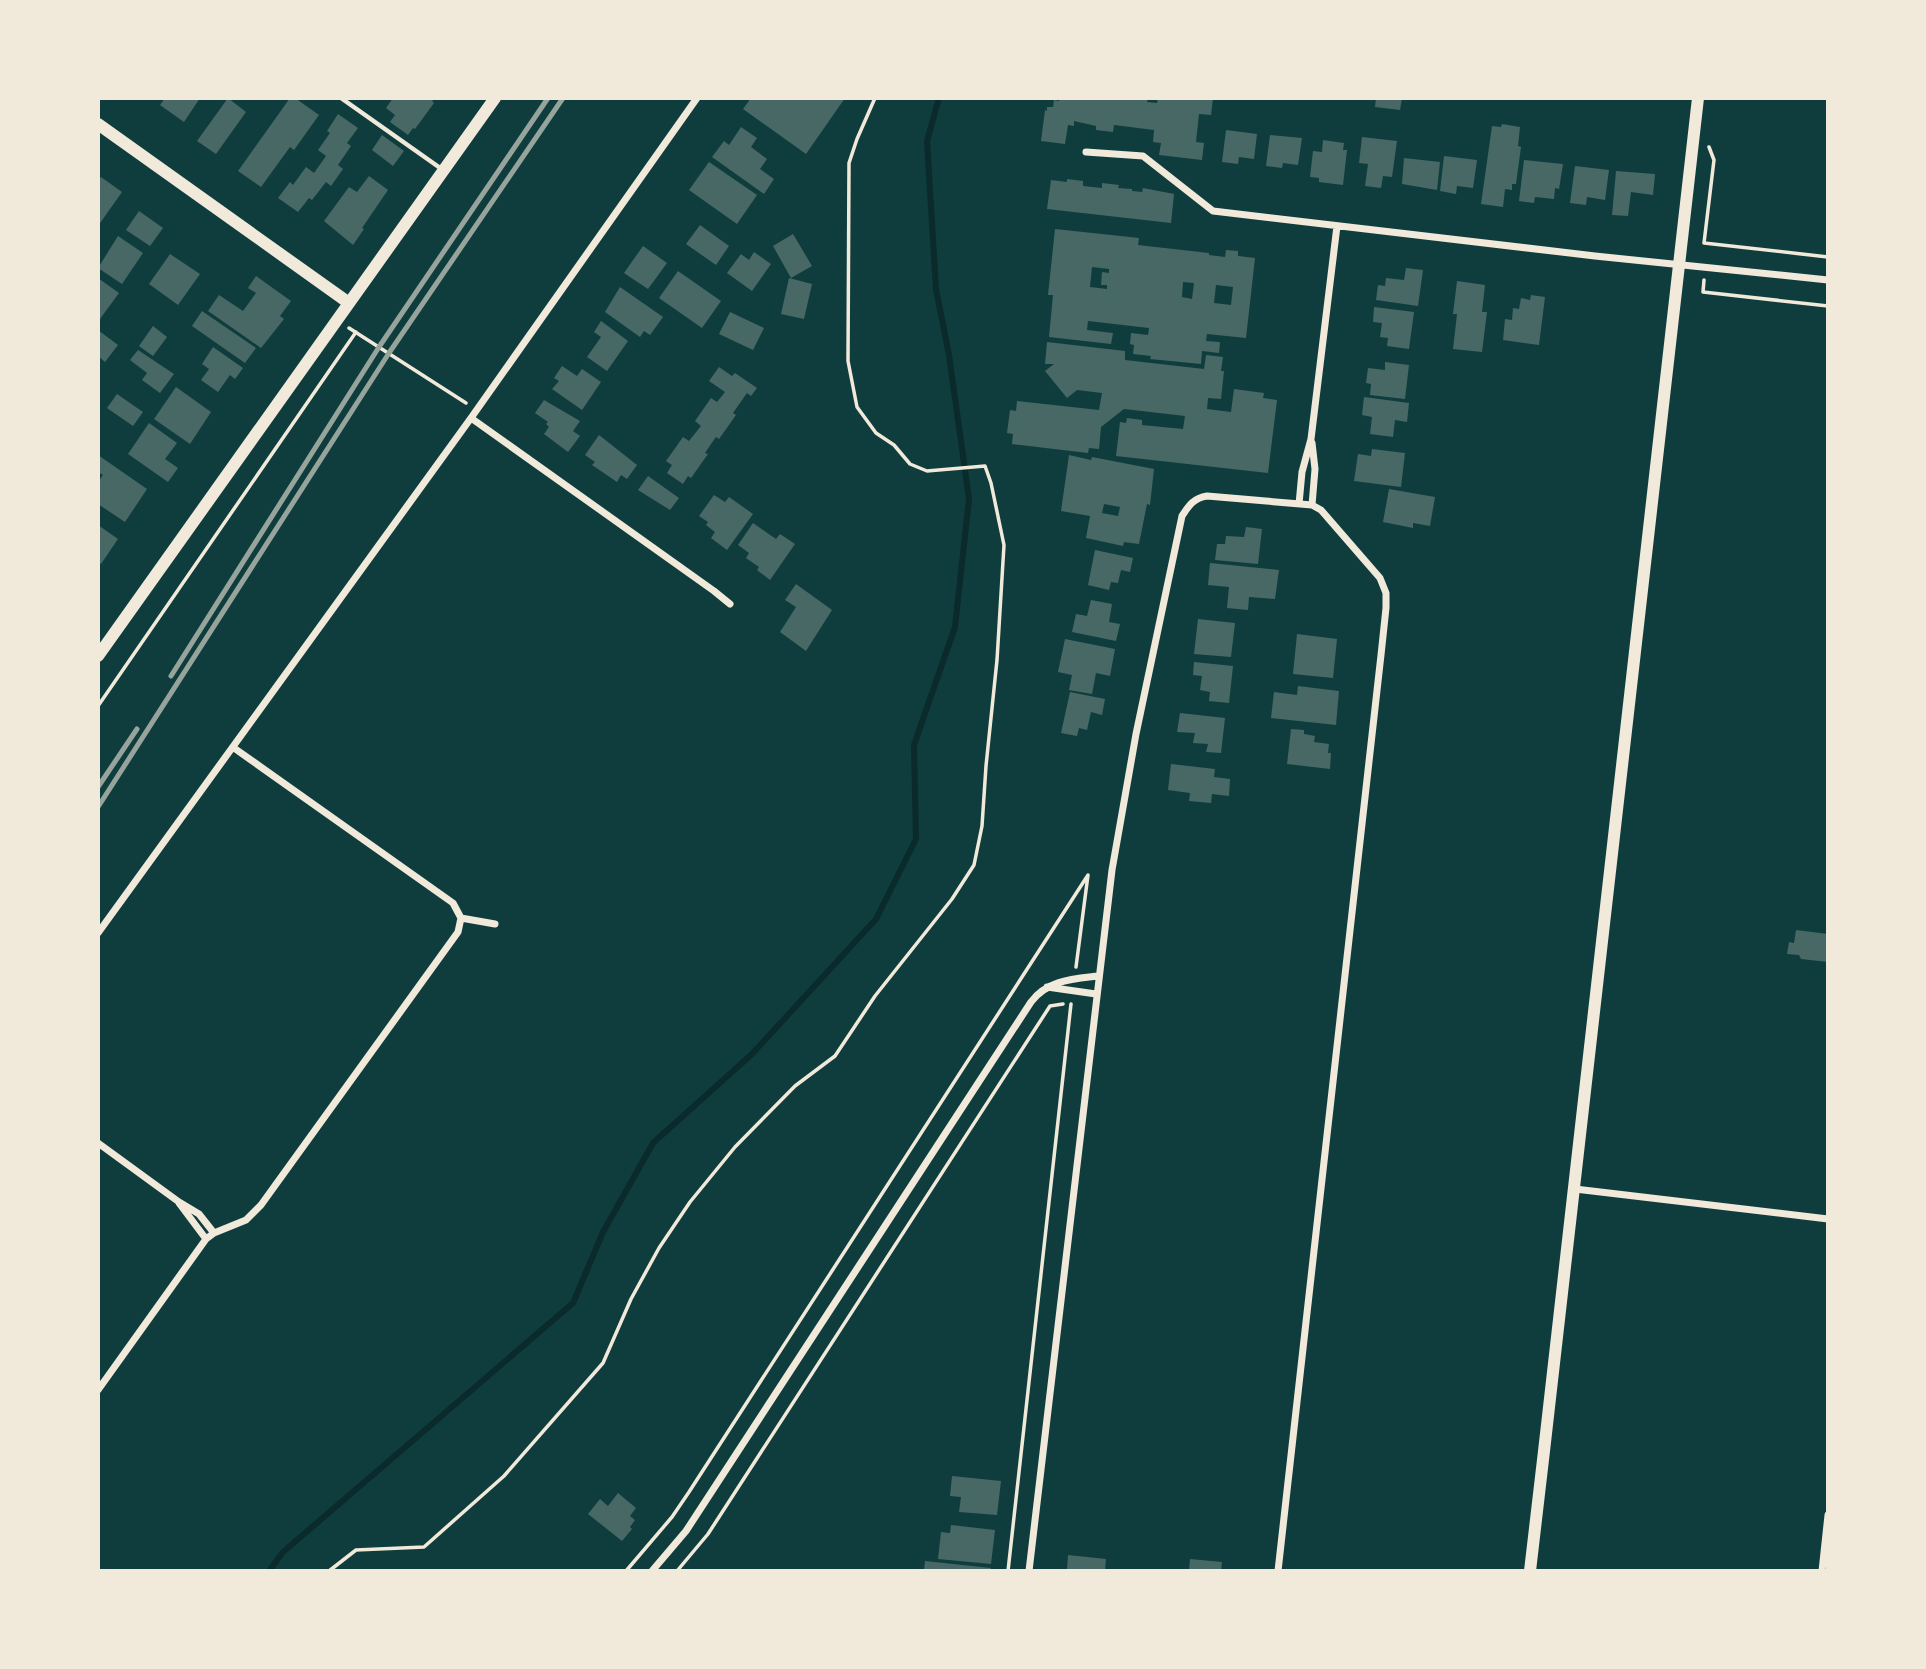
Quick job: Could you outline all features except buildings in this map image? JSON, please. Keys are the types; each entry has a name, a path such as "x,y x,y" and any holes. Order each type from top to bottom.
{"street":[{"path":"98,656 495,98"},
{"path":"98,933 477,410 697,98"},
{"path":"1530,1571 1698,98"},
{"path":"98,124 349,303"},
{"path":"1086,152 1143,156 1213,211 1828,280"},
{"path":"1299,504 1311,439 1337,226"},
{"path":"471,418 730,604"},
{"path":"1311,439 1315,468 1312,505"},
{"path":"1030,1571 1112,870 1182,516 1190,504 1207,496 1312,505 1331,519 1380,578 1386,608 1278,1571"},
{"path":"98,1390 206,1239 246,1220 261,1205 458,932 461,918 453,904 234,748"},
{"path":"461,918 495,924"},
{"path":"652,1571 686,1531 1031,1002 1047,987 1098,976"},
{"path":"1047,987 1096,994"},
{"path":"98,1143 199,1214 214,1233"},
{"path":"1575,1189 1828,1219"},
{"path":"179,1202 206,1239"},
{"path":"1822,1571 1828,1515"}],"lane":[{"path":"341,98 443,171"}],"path":[{"path":"329,1571 356,1550 424,1547 513,1466 603,1363 631,1299 659,1248 690,1202 734,1147 795,1086 835,1056 875,996 952,898 974,865 982,826 1004,545 985,467 927,471 910,464 894,445 876,433 857,407 848,360 849,163 875,98"},
{"path":"1708,145 1714,160 1704,243 1706,266 1703,292 1828,306"},
{"path":"1704,243 1828,257"},
{"path":"98,706 356,332 477,410"},
{"path":"626,1571 672,1517 689,1492 1088,875 1075,979"},
{"path":"677,1571 708,1534 1050,1006 1072,1004 1008,1571"}],"waterway":[{"path":"269,1571 283,1552 573,1303 603,1232 653,1143 752,1054 876,919 916,839 914,745 955,627 969,499 949,355 936,289 927,141 939,98"}],"railway":[{"path":"171,676 379,347 548,98"},
{"path":"98,807 389,353 563,98"},
{"path":"98,787 137,729"}]}
